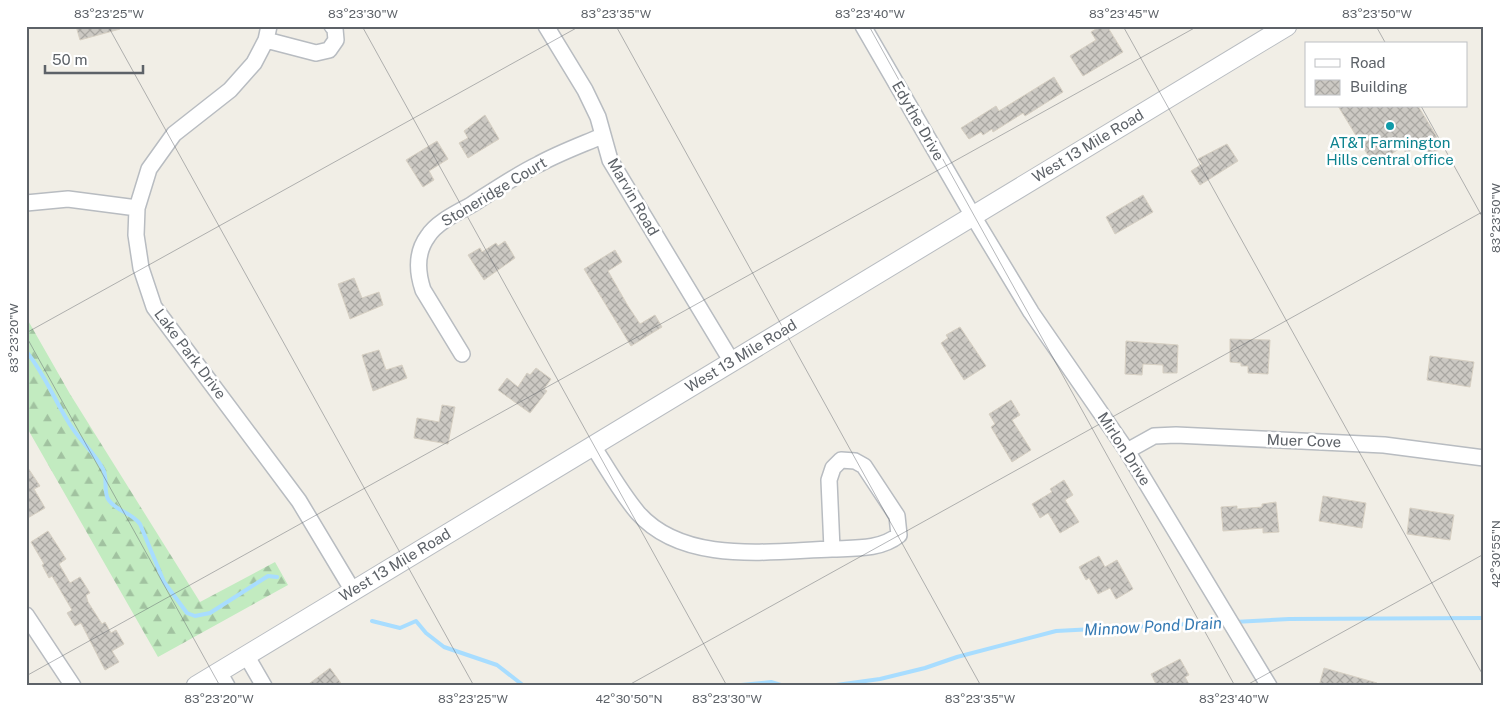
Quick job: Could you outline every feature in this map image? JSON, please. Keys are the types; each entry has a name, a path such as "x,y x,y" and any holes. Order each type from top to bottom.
{"street":[{"name":"Lake Park Drive","path":"332,26 335,29 336,40 329,50 316,53 268,33 254,63 230,90 174,134 149,169 137,208 136,235 141,268 154,307 299,501 353,590"},
{"name":"Marvin Road","path":"546,26 585,90 598,117 610,160 732,362"},
{"name":"Edythe Drive","path":"863,26 973,216"},
{"name":"West 13 Mile Road","path":"196,686 223,679 246,655 1287,26"},
{"name":"Stoneridge Court","path":"462,354 423,290 419,279 418,262 421,248 427,236 432,230 458,212 539,164 602,136"},
{"path":"26,203 68,199 137,208"},
{"name":"Mirlon Drive","path":"973,216 1031,312 1127,451 1269,686"},
{"name":"Muer Cove","path":"1127,451 1154,436 1176,434 1384,445 1484,458"},
{"path":"592,446 638,513 666,536 702,547 738,551 832,549 882,545 899,535 897,516 864,466 855,461 842,460 833,468 829,480 832,549"},
{"path":"26,615 73,686"},
{"path":"246,655 264,686"}],"green space":[{"path":"26,317 70,394 200,602 275,562 288,585 158,657 26,426"}],"building":[{"path":"76,26 119,26 120,29 80,40"},
{"path":"1101,26 1107,26 1123,52 1083,76 1070,56 1096,40 1091,32"},
{"path":"1054,77 1063,92 1025,116 1023,113 993,132 992,129 983,135 981,132 969,139 961,128 996,106 999,111"},
{"name":"AT&T Farmington Hills central office","path":"1339,108 1419,108 1443,147 1427,157 1420,145 1406,153 1402,147 1374,165"},
{"path":"485,115 499,139 468,158 459,143 468,138 464,131"},
{"path":"437,141 448,159 429,171 434,180 423,187 406,160"},
{"path":"1227,144 1238,161 1200,185 1191,171 1202,164 1198,159"},
{"path":"1143,195 1153,212 1115,234 1106,217"},
{"path":"505,241 515,258 484,280 468,255 480,248 482,252 496,243 498,246"},
{"path":"615,250 622,262 608,271 628,306 640,324 655,315 662,327 631,346 584,269"},
{"path":"354,278 362,298 379,292 383,305 350,319 338,284"},
{"path":"960,327 986,366 964,380 941,343 948,338 946,335"},
{"path":"1230,339 1270,340 1268,374 1248,373 1248,366 1241,366 1241,363 1230,362"},
{"path":"1126,341 1178,345 1177,373 1163,373 1163,365 1143,364 1142,375 1125,374"},
{"path":"379,350 386,370 402,365 407,378 373,391 362,355"},
{"path":"1430,356 1474,362 1470,387 1427,380"},
{"path":"536,368 551,379 544,389 547,391 530,413 498,390 507,378 518,387 527,373 530,375"},
{"path":"1011,400 1020,415 1012,420 1031,450 1012,462 991,427 995,424 989,414"},
{"path":"442,405 455,407 448,444 414,438 417,418 439,422"},
{"path":"26,465 40,486 34,489 45,508 26,519"},
{"path":"1064,480 1073,495 1065,500 1079,522 1060,533 1048,513 1040,518 1032,504 1052,492 1050,489"},
{"path":"1323,496 1366,503 1362,528 1319,521"},
{"path":"1276,502 1279,532 1263,533 1263,528 1223,531 1221,507 1237,506 1237,509 1262,507 1262,504"},
{"path":"1410,508 1454,515 1450,540 1407,534"},
{"path":"48,531 66,559 59,564 70,583 80,577 90,593 86,595 88,602 102,624 105,622 111,633 116,630 124,644 112,651 119,662 105,670 81,623 75,626 67,613 72,610 52,576 49,578 42,565 44,564 31,542"},
{"path":"1099,556 1105,567 1117,560 1133,589 1116,599 1110,588 1098,594 1089,578 1086,580 1079,567"},
{"path":"1180,659 1189,675 1185,677 1190,686 1157,686 1151,674"},
{"path":"330,668 343,686 306,686"},
{"path":"1324,668 1377,683 1376,686 1319,686"}],"waterway":[{"name":"Minnow Pond Drain","path":"26,351 38,368 73,429 103,469 108,499 140,524 164,582 187,613 195,616 210,613 268,576 277,577"},
{"name":"Minnow Pond Drain","path":"1234,622 1289,619 1484,618"},
{"name":"Minnow Pond Drain","path":"372,621 400,628 416,621 426,633 444,647 497,665 524,686"},
{"name":"Minnow Pond Drain","path":"829,686 880,679 1056,631 1227,622"},
{"name":"Minnow Pond Drain","path":"731,686 771,682 784,686"}],"place":[{"name":"AT&T Farmington Hills central office","path":"1390,126"}]}
